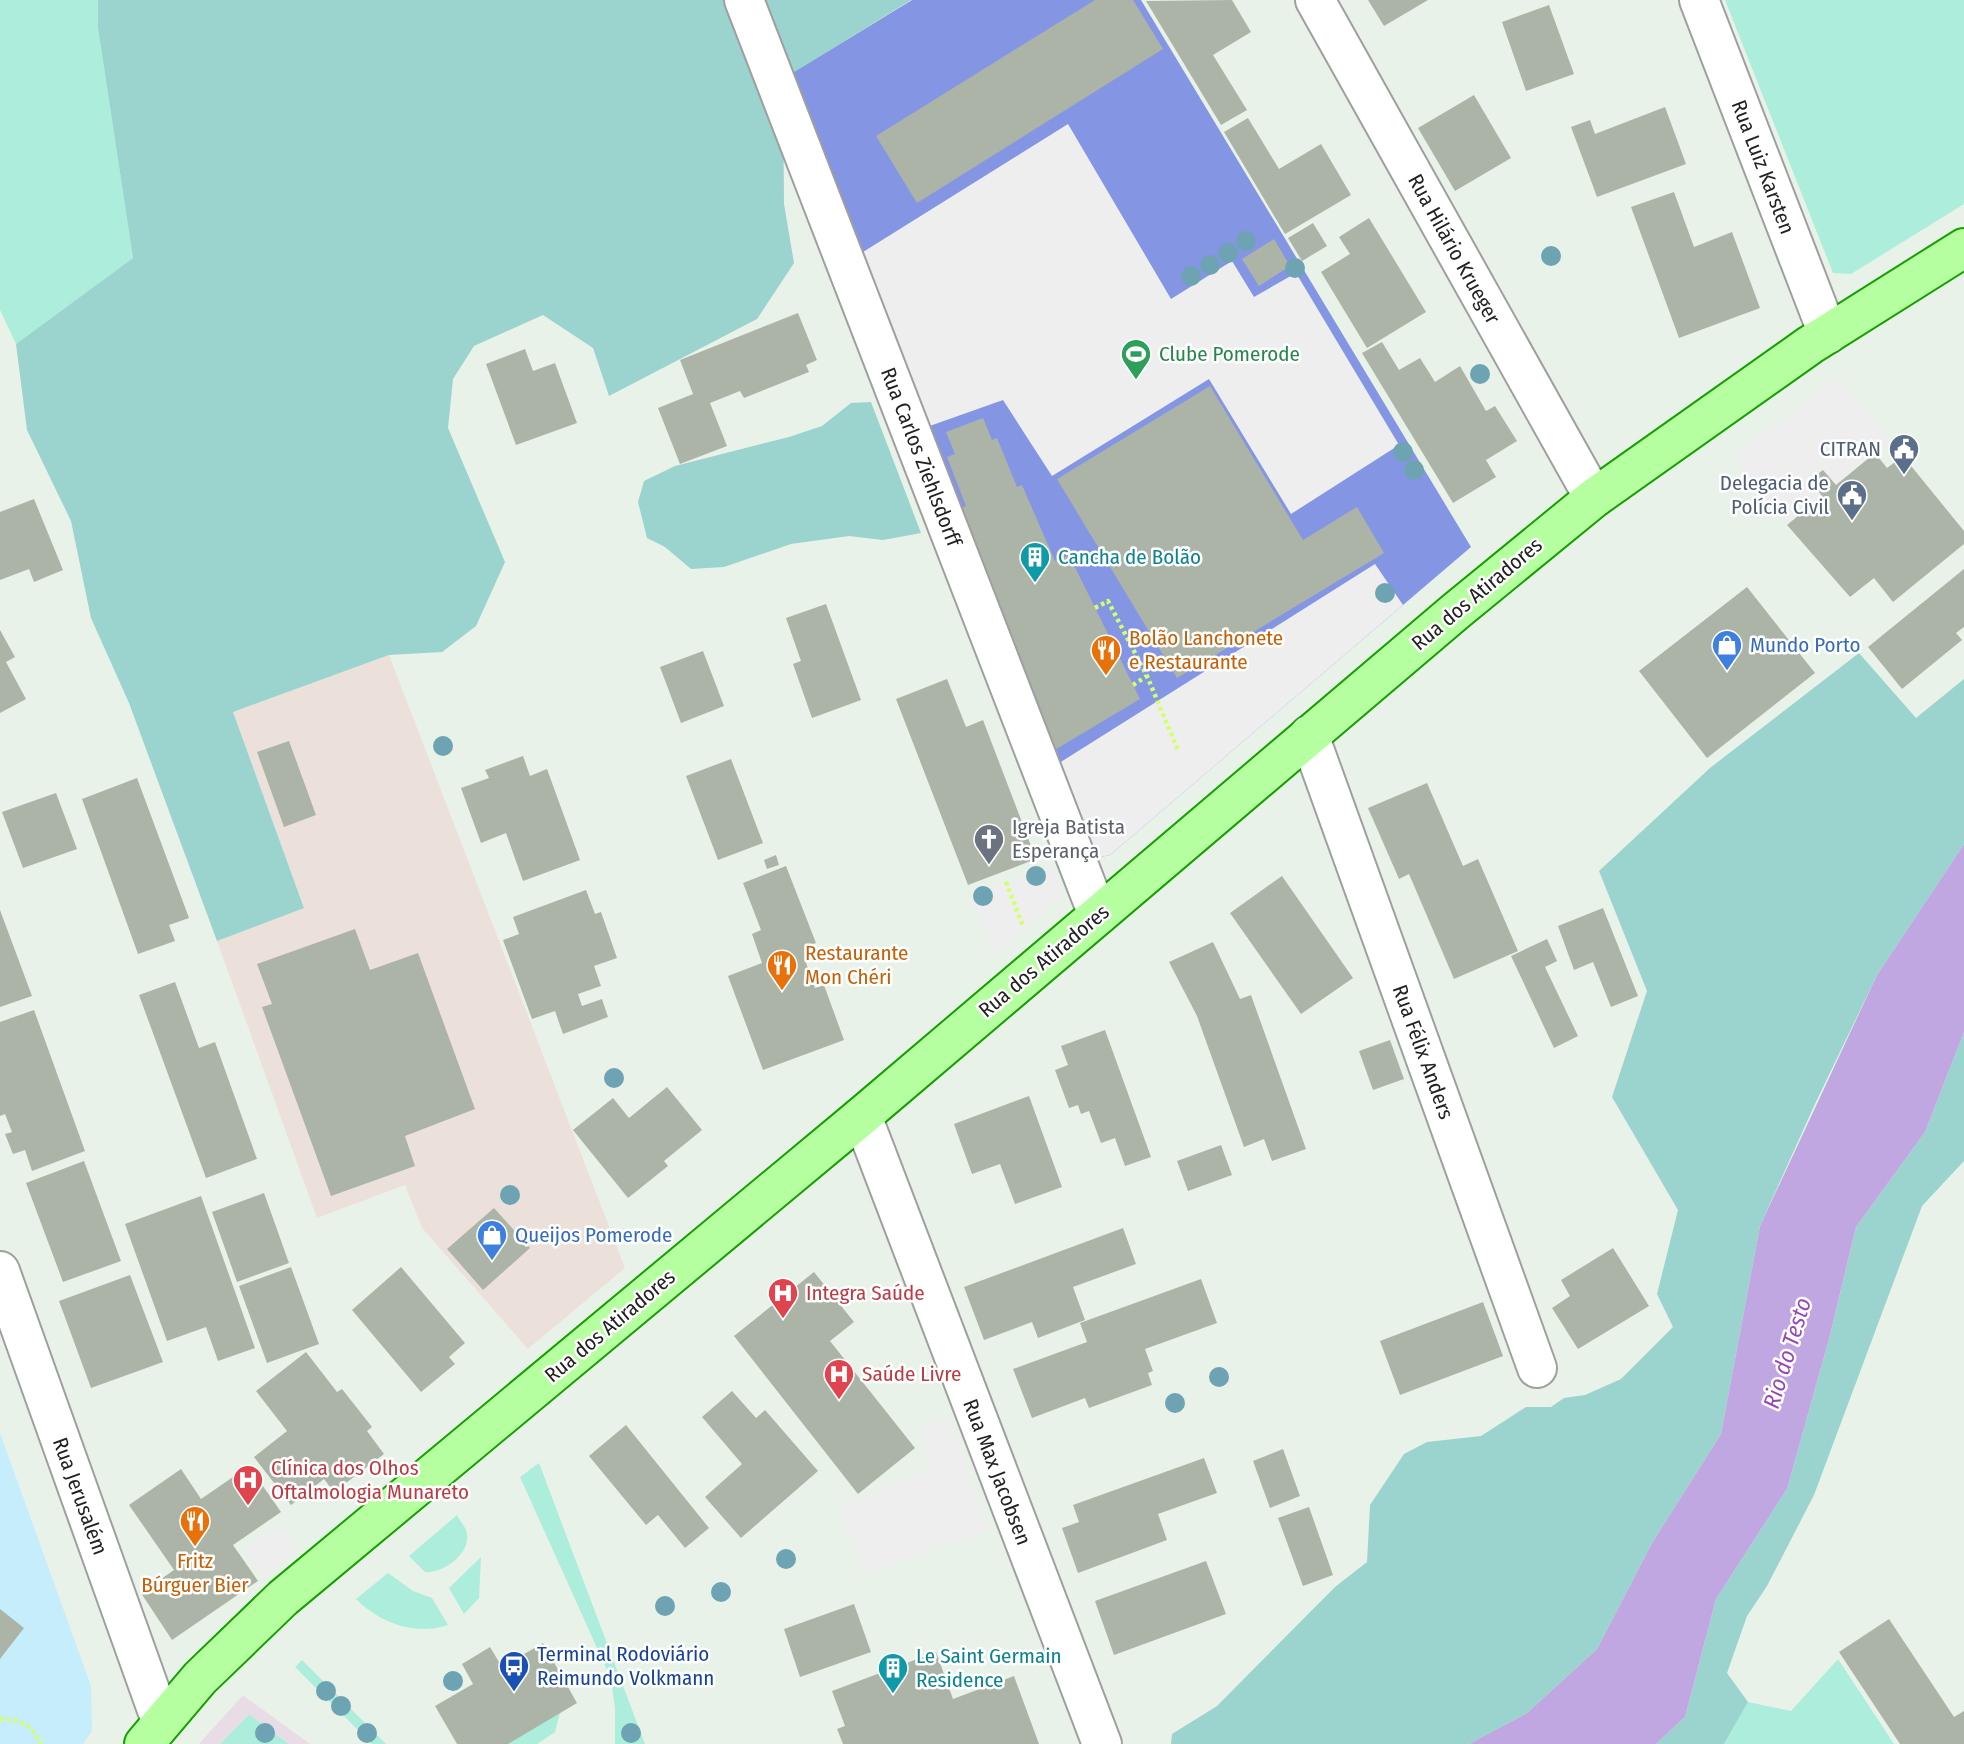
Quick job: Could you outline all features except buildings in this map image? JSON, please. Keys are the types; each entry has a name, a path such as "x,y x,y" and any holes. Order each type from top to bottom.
{"main road":[{"name":"Rua dos Atiradores","path":"152,1732 235,1642 283,1598 862,1116 1309,735 1594,498 1828,334 1964,248"}],"street":[{"name":"Rua Carlos Ziehlsdorff","path":"744,0 1098,915"},
{"name":"Rua Hilário Krueger","path":"1315,0 1594,498"},
{"name":"Rua Luiz Karsten","path":"1699,0 1828,334"},
{"name":"Rua Félix Anders","path":"1309,735 1537,1368"},
{"name":"Rua Max Jacobsen","path":"862,1116 1098,1743"},
{"name":"Rua Jerusalém","path":"0,1271 152,1732"}],"path":[{"path":"1095,608 1108,601 1147,676 1178,750"},
{"path":"1133,685 1147,676"},
{"path":"0,1719 18,1720 32,1729 41,1744"}],"shaded area":[{"path":"98,0 911,0 783,79 784,204 794,263 757,319 609,396 593,348 543,315 474,346 453,379 448,428 505,562 476,626 442,652 389,655 233,712 304,908 217,941 129,703 91,618 71,521 27,430 16,344 133,258 98,28"},
{"name":"Clube Pomerode","path":"912,0 1141,0 1471,547 1110,855 1101,857 1092,852 781,80"},
{"path":"1068,124 1171,299 1232,261 1254,297 1296,273 1399,445 1291,514 1209,379 1052,476 1003,400 924,428 855,257"},
{"path":"1839,378 1890,441 1836,485 1823,469 1810,481 1823,496 1787,525 1731,456"},
{"path":"871,402 921,533 883,540 849,536 791,544 724,567 691,569 665,547 647,538 638,502 644,481 675,466 822,426 851,403"},
{"path":"1375,564 1403,605 1110,855 1101,857 1092,852 1056,765"},
{"path":"1859,653 1916,718 1964,679 1964,844 1877,975 1814,1106 1760,1226 1721,1434 1652,1543 1597,1649 1527,1713 1469,1744 1171,1744 1172,1734 1217,1706 1335,1587 1367,1562 1370,1505 1404,1454 1427,1442 1481,1436 1526,1407 1551,1407 1564,1398 1585,1395 1621,1379 1673,1327 1657,1294 1678,1210 1612,1097 1647,991 1599,871 1710,768"},
{"name":"Queijos Pomerode","path":"389,655 625,1268 528,1349 422,1228 405,1185 317,1218 217,941 304,907 233,712"},
{"path":"1051,865 1063,896 993,957 970,897"},
{"path":"1964,1032 1964,1161 1922,1206 1814,1495 1767,1586 1747,1616 1727,1673 1748,1702 1724,1744 1656,1744 1685,1717 1716,1599 1787,1489 1829,1339 1856,1227 1925,1132"},
{"path":"949,1417 990,1530 863,1575 837,1504 931,1470 917,1429"},
{"path":"0,1433 91,1686 92,1731 83,1744 0,1744"},
{"path":"281,1525 299,1549 262,1578 244,1550"},
{"path":"243,1695 310,1744 289,1744 249,1714 220,1744 199,1744"}],"green space":[{"path":"0,0 98,0 98,28 133,258 16,344 0,310"},
{"path":"1725,0 1964,0 1964,204 1851,274 1833,273"},
{"path":"539,1463 645,1744 615,1744 615,1709 611,1679 520,1477"},
{"path":"457,1515 466,1530 465,1546 448,1565 425,1572 409,1556"},
{"path":"481,1557 479,1598 464,1614 449,1588"},
{"path":"388,1573 413,1591 432,1598 448,1625 423,1629 399,1625 376,1615 356,1599"},
{"path":"1838,1659 1894,1744 1724,1744 1748,1702 1791,1711"},
{"path":"302,1660 386,1744 372,1744 295,1667"},
{"path":"561,1709 555,1732 537,1744 502,1744"},
{"path":"249,1714 289,1744 220,1744"}],"water":[{"name":"Rio do Testo","path":"1964,844 1964,1032 1925,1132 1856,1227 1829,1339 1787,1489 1716,1599 1685,1717 1656,1744 1469,1744 1527,1713 1597,1649 1652,1543 1721,1434 1760,1226 1877,975"}],"place":[{"name":"Clube Pomerode","path":"1136,381"},
{"name":"CITRAN","path":"1904,476"},
{"name":"Delegacia de Polícia Civil","path":"1852,522"},
{"name":"Cancha de Bolão","path":"1035,584"},
{"name":"Mundo Porto","path":"1727,672"},
{"name":"Bolão Lanchonete e Restaurante","path":"1106,677"},
{"name":"Igreja Batista Esperança","path":"989,866"},
{"name":"Restaurante Mon Chéri","path":"782,992"},
{"name":"Queijos Pomerode","path":"492,1262"},
{"name":"Integra Saúde","path":"783,1320"},
{"name":"Saúde Livre","path":"839,1401"},
{"name":"Clínica dos Olhos Oftalmologia Munareto","path":"248,1507"},
{"name":"Fritz Búrguer Bier","path":"195,1548"},
{"name":"Terminal Rodoviário Reimundo Volkmann","path":"514,1693"},
{"name":"Le Saint Germain Residence","path":"893,1695"}]}
